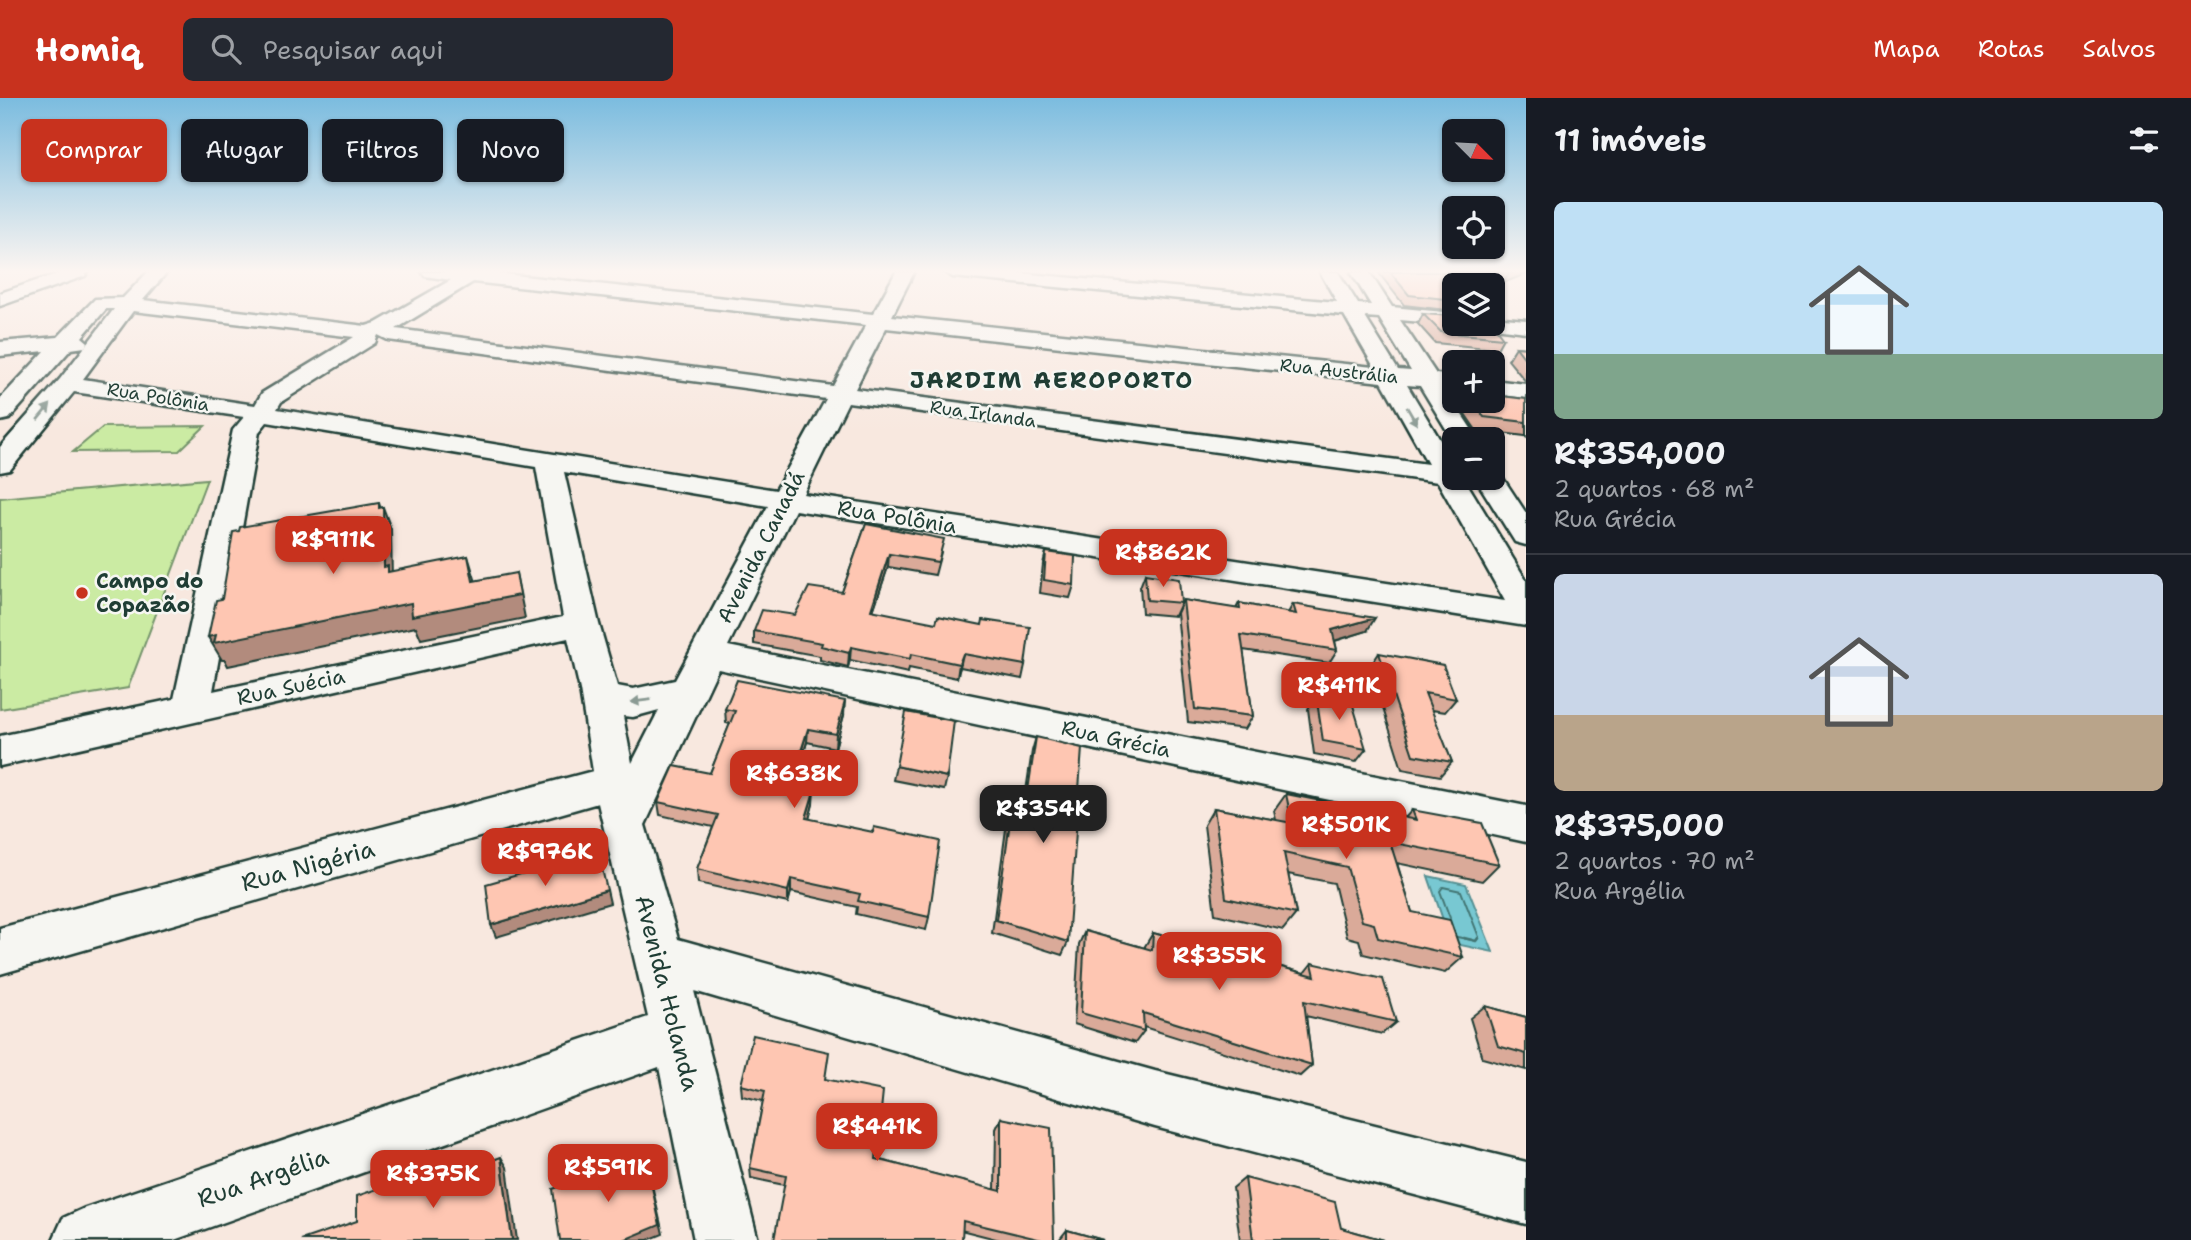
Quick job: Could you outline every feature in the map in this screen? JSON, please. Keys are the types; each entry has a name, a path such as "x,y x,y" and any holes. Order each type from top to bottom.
{"street":[{"path":"0,414 82,325"},
{"path":"0,464 68,384 111,325"},
{"name":"Rua Irlanda","path":"310,325 1442,474"},
{"path":"191,708 246,430 270,398 389,325"},
{"name":"Avenida Canadá","path":"619,804 688,690 784,499 842,395 876,325"},
{"name":"Rua Austrália","path":"909,325 1442,382"},
{"path":"1360,325 1389,376 1442,444"},
{"path":"1394,325 1457,427"},
{"path":"0,349 99,340"},
{"name":"Rua Polônia","path":"68,384 260,412 784,499 1526,615"},
{"path":"1505,388 1526,391"},
{"name":"Avenida Holanda","path":"548,459 582,624 599,690 619,804 678,1033 726,1240"},
{"name":"Rua Irlanda","path":"1505,482 1526,485"},
{"path":"1474,490 1526,608"},
{"path":"1481,490 1526,536"},
{"name":"Rua Suécia","path":"0,751 582,624"},
{"name":"Rua Grécia","path":"706,654 1526,824"},
{"path":"599,690 608,701 633,703 688,690"},
{"name":"Rua Nigéria","path":"0,951 619,804"},
{"path":"659,957 1155,1098 1526,1193"},
{"name":"Rua Argélia","path":"85,1240 678,1033"}],"green space":[{"path":"205,426 179,451 73,452 103,427"},
{"name":"Campo do Copazão","path":"207,479 128,688 0,709 0,498"}],"water":[{"path":"1428,876 1466,884 1493,952 1451,943"}],"building":[{"path":"1516,347 1526,348 1526,360"},
{"path":"1505,396 1526,399 1526,422 1484,417 1481,413 1505,413"},
{"path":"379,503 379,508 383,507 384,567 388,566 388,572 468,556 473,581 516,573 520,595 412,616 411,603 214,643 216,635 208,637 216,600 222,599 233,532 239,531 240,527"},
{"path":"866,524 944,539 938,562 889,554 871,610 936,623 938,616 982,625 983,620 1030,627 1025,665 963,654 959,664 911,654 910,659 851,647 849,653 821,646 822,643 754,631 762,610 795,615 809,587 842,592"},
{"path":"1046,552 1075,556 1074,585 1044,580"},
{"path":"1145,574 1179,579 1181,603 1147,600"},
{"path":"1183,600 1240,609 1239,603 1296,614 1293,604 1375,618 1332,630 1337,650 1241,635 1253,716 1195,709"},
{"path":"1379,653 1443,665 1456,699 1425,693 1452,762 1413,755"},
{"path":"737,680 845,701 836,734 808,729 790,786 814,791 806,818 873,832 874,827 940,841 929,917 858,901 860,894 791,879 788,891 697,869 718,815 658,802 674,766 710,773 735,711 725,709"},
{"path":"1316,695 1352,702 1366,749 1323,741"},
{"path":"906,712 954,721 947,777 896,766"},
{"path":"1036,737 1082,748 1068,942 996,920 1013,801 1026,804"},
{"path":"1286,794 1416,820 1412,810 1482,823 1499,864 1390,842 1412,912 1450,920 1463,957 1378,938 1374,924 1362,921 1347,867 1284,853 1296,914 1226,898 1214,808 1292,823"},
{"path":"598,852 607,890 491,925 486,884"},
{"path":"1085,931 1152,950 1153,933 1315,976 1312,963 1383,979 1396,1022 1304,1001 1312,1065 1143,1013 1144,1031 1081,1013"},
{"path":"1485,1006 1526,1017 1526,1054 1498,1046"},
{"path":"753,1035 829,1052 825,1079 883,1091 876,1159 1001,1191 1001,1118 1051,1128 1054,1240 1042,1240 963,1221 962,1240 774,1240 786,1176 750,1168 765,1091 741,1085"},
{"path":"645,1154 660,1225 624,1240 560,1240 553,1189"},
{"path":"501,1157 512,1240 301,1240 357,1221 357,1196 426,1172 426,1186"},
{"path":"1245,1178 1335,1202 1341,1228 1384,1240 1253,1240"},
{"path":"1067,1230 1103,1240 1067,1240"}],"place":[{"name":"Campo do Copazão","path":"82,593"}],"district":[{"name":"JARDIM AEROPORTO","path":"1052,380"}]}
